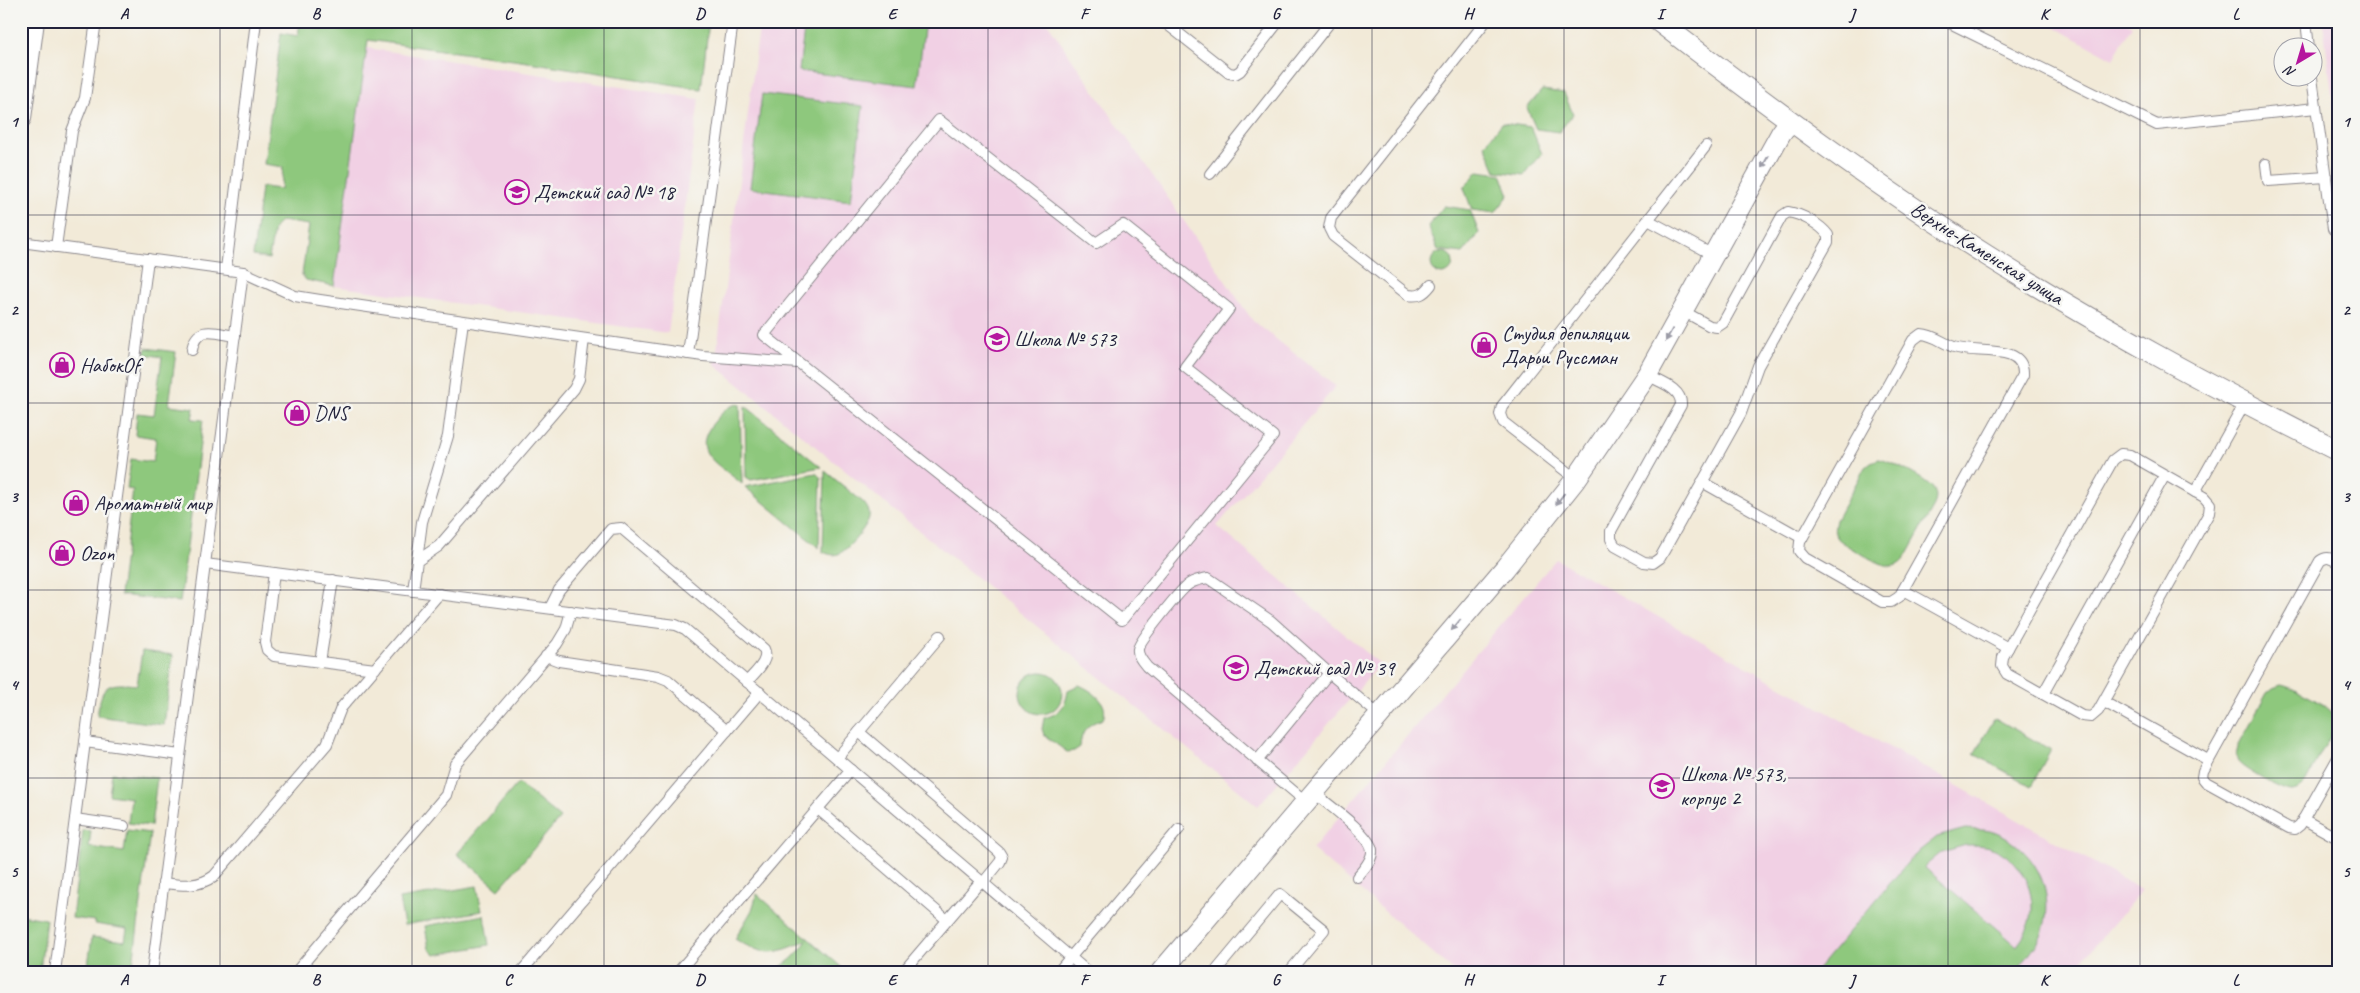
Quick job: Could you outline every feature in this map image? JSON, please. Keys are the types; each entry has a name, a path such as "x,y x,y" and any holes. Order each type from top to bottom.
{"street":[{"path":"21,118 34,21"},
{"name":"Верхне-Каменская улица","path":"1658,21 1790,121 1991,258 2081,312 2245,403 2339,450"},
{"path":"1161,972 1505,568 1576,479 1647,375 1781,133 1790,121"}],"lane":[{"path":"56,247 72,131 86,98 96,21"},
{"path":"226,269 256,21"},
{"path":"688,354 733,21"},
{"path":"1163,21 1228,73 1235,74 1240,71 1279,21"},
{"path":"1210,174 1331,21"},
{"path":"1431,286 1426,292 1417,297 1408,295 1333,236 1329,228 1331,218 1486,21"},
{"path":"1946,21 2157,125 2316,108"},
{"path":"2306,21 2308,38"},
{"path":"2313,88 2333,229"},
{"path":"21,242 243,272 295,296 688,354 798,363 1122,620 1272,436 1185,367 1229,308 1123,225 1096,244 939,120 764,335 798,363"},
{"path":"1576,479 1503,422 1500,414 1502,406 1706,146"},
{"path":"2266,164 2268,182 2326,177"},
{"path":"1647,375 1677,392 1681,398 1681,404 1611,530 1611,539 1615,546 1644,562 1653,563 1660,558 1741,413 1758,366 1828,242 1828,235 1824,229 1795,213 1788,212 1782,216 1723,323 1717,327 1710,326 1682,311"},
{"path":"1648,220 1713,255"},
{"path":"55,972 148,259"},
{"path":"152,972 243,272"},
{"path":"413,591 422,522 448,436 463,321"},
{"path":"192,350 198,335 206,332 235,336"},
{"path":"1922,334 1932,335 1955,348 2005,353 2018,360 2023,367 2023,375 1899,597 1892,602 1882,602 1804,558 1800,551 1802,538 1913,340 1922,334"},
{"path":"417,561 438,546 574,389 578,379 584,339"},
{"path":"2196,492 2245,403"},
{"path":"2121,454 2130,455 2196,492 2204,496 2210,504 2209,514 2098,711 2091,717 2082,716 2007,674 2002,666 2002,657 2113,460 2121,454"},
{"path":"2043,694 2165,475"},
{"path":"1702,482 1802,538"},
{"path":"550,608 559,590 611,529 621,528 764,649 767,654 765,660 747,682"},
{"path":"2339,563 2330,558 2324,558 2320,561 2208,760 2202,771 2202,777 2206,782 2289,828 2295,829 2303,819 2339,756"},
{"path":"205,564 676,625 685,629 1088,972"},
{"path":"274,573 264,642 267,650 274,656 375,669"},
{"path":"1357,877 1368,863 1372,850 1366,837 1257,761 1146,667 1139,657 1138,649 1143,638 1187,585 1208,578 1271,621 1379,715"},
{"path":"320,662 333,580"},
{"path":"1903,590 2008,648"},
{"path":"163,882 189,886 203,884 214,876 327,744 341,708 439,594"},
{"path":"296,972 446,796 455,764 546,656 566,629 572,611"},
{"path":"837,758 940,636"},
{"path":"546,656 559,661 658,676 668,680 727,731"},
{"path":"1257,761 1329,673"},
{"path":"521,972 760,692"},
{"path":"2104,702 2208,760"},
{"path":"859,732 999,852 1002,857 1000,862 903,972"},
{"path":"85,742 180,755"},
{"path":"678,972 851,770"},
{"path":"818,809 947,920"},
{"path":"75,819 124,826"},
{"path":"2303,819 2339,839"},
{"path":"1058,972 1179,829"},
{"path":"1215,972 1280,894 1324,930 1289,972"}],"shaded area":[{"name":"Школа № 573","path":"760,21 1046,21 1253,321 1336,386 1217,526 1380,664 1258,806 715,365"},
{"path":"2044,21 2124,21 2132,26 2113,59"},
{"path":"2323,21 2339,21 2339,151"},
{"name":"Детский сад № 18","path":"367,48 699,99 668,333 334,286"},
{"name":"Школа № 573, корпус 2","path":"1556,559 2142,890 2072,972 1455,972 1312,849"}],"green space":[{"path":"300,21 709,21 701,89 535,63 368,40 334,286 306,280 302,275 309,225 281,221 274,228 269,259 253,256 261,187 281,189 283,167 264,164 281,33 298,36"},
{"path":"805,21 925,21 917,86 799,71"},
{"path":"1542,90 1564,93 1573,114 1559,132 1536,129 1527,108"},
{"path":"762,94 863,106 851,201 750,188"},
{"path":"1502,123 1531,127 1542,154 1524,175 1496,171 1485,145"},
{"path":"1478,171 1501,174 1509,195 1495,213 1472,210 1464,188"},
{"path":"1444,206 1470,210 1479,233 1463,253 1438,250 1428,226"},
{"path":"1442,252 1450,255 1453,263 1450,271 1442,274 1434,271 1431,263 1434,255"},
{"path":"146,348 176,352 169,405 194,408 192,419 203,420 180,602 120,595 133,490 127,489 131,459 153,462 156,438 135,435 137,413 154,415 162,357 145,354"},
{"path":"740,404 742,484 709,457 704,441 707,432 715,421 729,407"},
{"path":"745,406 821,467 751,480 746,477"},
{"path":"1879,459 1900,467 1925,481 1934,490 1936,496 1934,506 1905,558 1899,564 1893,566 1871,559 1839,540 1834,528 1836,520 1865,467"},
{"path":"825,471 864,503 869,513 868,521 856,538 846,549 834,555 823,552"},
{"path":"816,473 821,478 819,548 745,487"},
{"path":"142,651 173,655 164,725 97,716 101,697 107,687 118,684 137,685"},
{"path":"1045,672 1053,675 1059,681 1062,693 1059,705 1053,711 1037,714 1029,711 1023,705 1020,689 1023,681 1029,675"},
{"path":"1079,685 1099,698 1105,713 1103,719 1086,728 1080,747 1074,751 1067,752 1044,735 1042,729 1044,718 1058,712 1066,701 1068,690"},
{"path":"2281,685 2325,706 2334,715 2336,721 2334,730 2305,783 2299,789 2293,791 2272,784 2241,765 2236,754 2238,746 2267,693"},
{"path":"1995,718 2051,750 2031,786 1974,754"},
{"path":"112,773 157,778 151,826 128,823 131,798 109,795"},
{"path":"518,783 560,818 499,889 457,854"},
{"path":"1965,829 1992,832 2009,840 2021,849 2038,871 2046,898 2047,912 2044,927 2036,945 2015,972 1815,972 1914,855 1937,837","holes":["1966,845 1986,846 2000,852 2010,859 2025,878 2032,901 2032,913 2029,925 2017,946 1924,867 1942,852"]},
{"path":"83,830 91,831 89,847 124,852 127,830 150,833 132,972 87,972 92,937 125,941 127,929 95,924 95,921 72,918"},
{"path":"477,886 482,911 404,925 399,899"},
{"path":"757,894 847,972 771,972 792,959 807,940 779,951 771,952 755,949 735,939 752,910"},
{"path":"21,915 46,919 40,972 21,972"},
{"path":"484,915 489,945 435,955 429,949 425,926"}],"place":[{"name":"Детский сад № 18","path":"517,192"},
{"name":"Школа № 573","path":"997,339"},
{"name":"Студия депиляции Дарьи Руссман","path":"1484,345"},
{"name":"НабокOf","path":"62,365"},
{"name":"DNS","path":"297,413"},
{"name":"Ароматный мир","path":"76,503"},
{"name":"Ozon","path":"62,553"},
{"name":"Детский сад № 39","path":"1236,668"},
{"name":"Школа № 573, корпус 2","path":"1662,786"}]}
